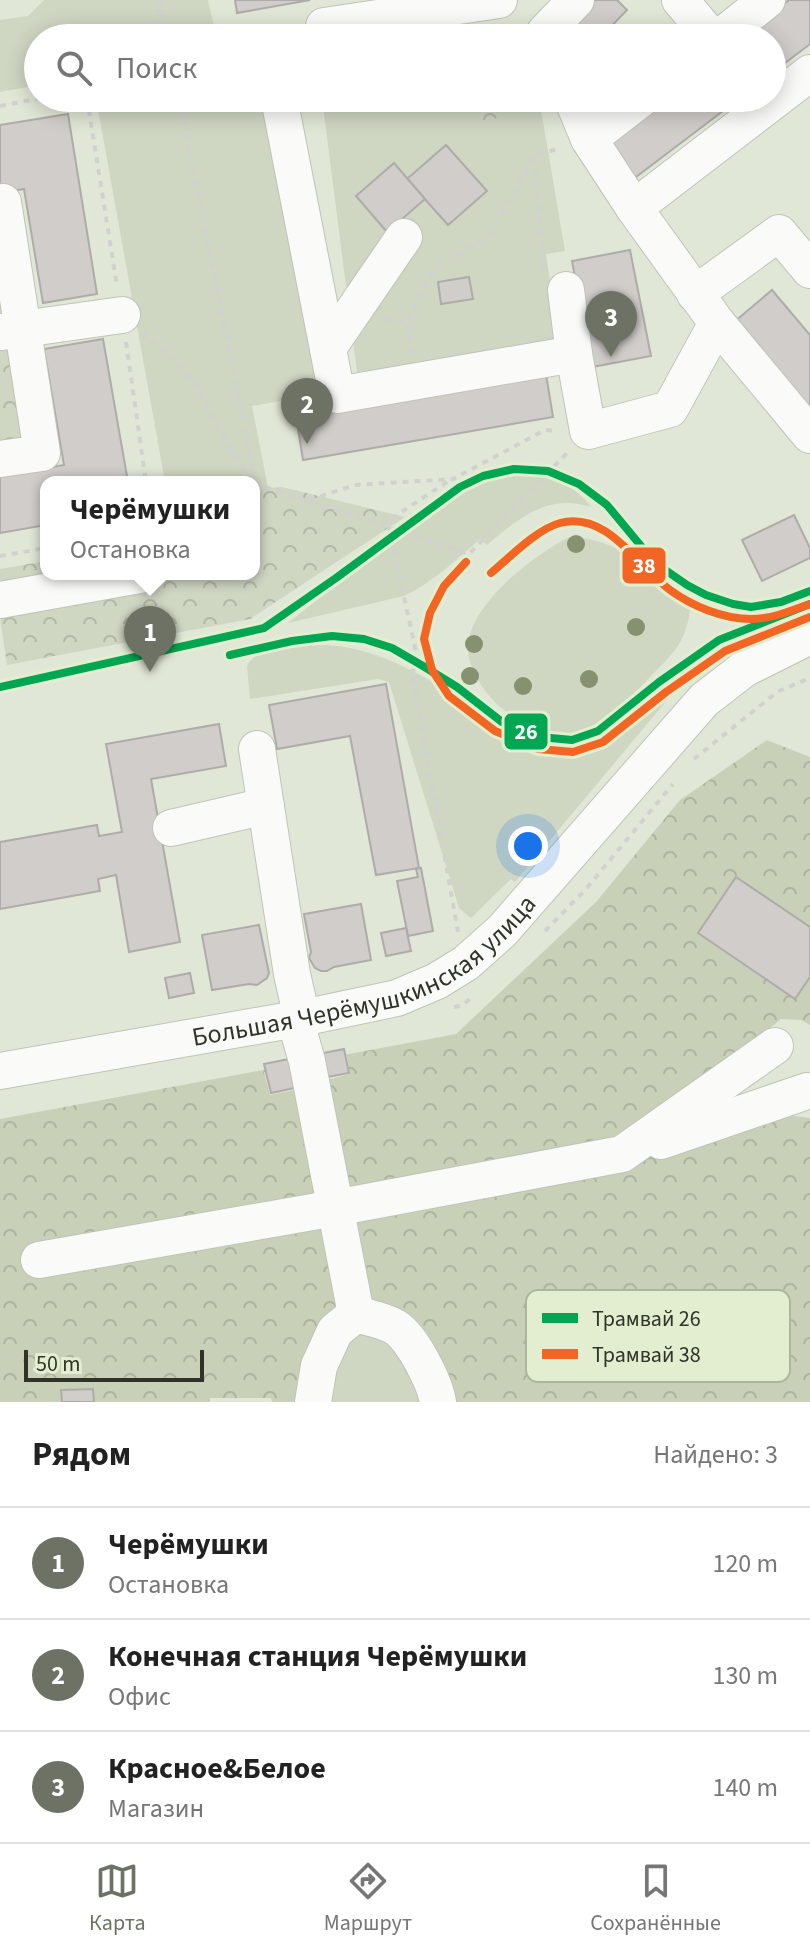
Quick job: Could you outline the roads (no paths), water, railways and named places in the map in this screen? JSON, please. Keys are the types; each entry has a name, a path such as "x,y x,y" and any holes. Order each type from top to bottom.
{"street":[{"path":"337,24 499,0"},
{"path":"542,23 576,0"},
{"path":"680,0 700,24"},
{"path":"737,24 767,0"},
{"path":"786,91 810,73"},
{"path":"282,112 337,395 574,354"},
{"path":"578,112 589,139 695,294 810,435"},
{"path":"589,139 624,112"},
{"path":"634,208 759,112"},
{"path":"0,203 3,202 12,330 42,453 0,459"},
{"path":"695,294 779,233 810,270"},
{"path":"328,348 404,237"},
{"path":"555,283 574,354 588,431 670,409 717,323"},
{"path":"12,330 122,315"},
{"path":"0,600 112,580"},
{"name":"Большая Черёмушкинская улица","path":"0,1071 298,1019 397,998 437,981 466,963 502,931 704,700 744,669 810,636"},
{"path":"257,749 298,1019 356,1314"},
{"path":"171,828 266,806"},
{"path":"622,1154 775,1046"},
{"path":"39,1260 622,1154 807,1091"},
{"path":"313,1402 319,1366 335,1331 356,1314"},
{"path":"356,1314 396,1326 419,1355 437,1393 438,1402"}],"tram line":[{"name":"26","path":"0,687 264,628 460,487 483,476 514,469 548,471 579,484 607,505 661,567 706,595 751,607 781,602 810,591"},
{"name":"38","path":"491,573 542,531 560,523 577,521 607,533 670,590 708,610 730,617 758,619 810,604"},
{"name":"38","path":"466,562 444,586 430,613 424,639 432,670 449,696 495,731 538,749 573,752 603,742 666,692 725,651 810,617"},
{"name":"26","path":"230,655 292,641 332,636 364,639 392,648 423,666 457,687 502,722 540,737 572,740 598,731 659,682 719,640 810,604"}],"place":[{"name":"Красное&Белое","path":"611,357"},
{"name":"Конечная станция Черёмушки","path":"307,444"},
{"name":"Черёмушки","path":"150,672"}]}
